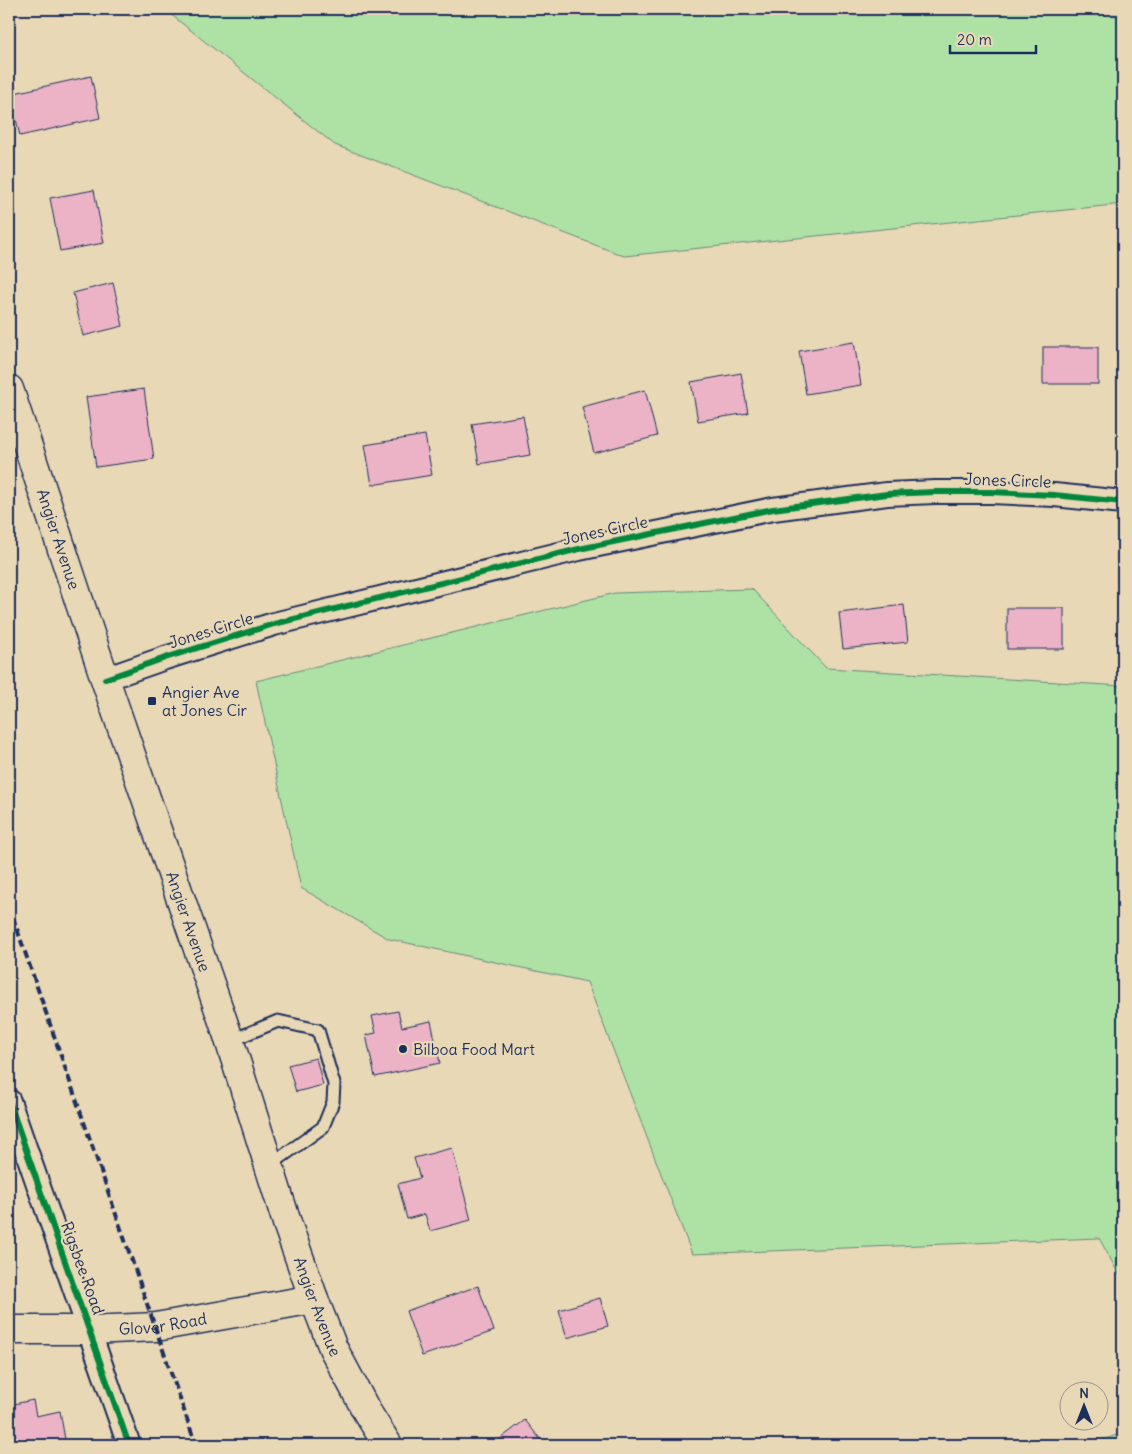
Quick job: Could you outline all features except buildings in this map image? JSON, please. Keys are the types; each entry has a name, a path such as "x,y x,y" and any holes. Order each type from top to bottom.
{"main road":[{"name":"Angier Avenue","path":"9,389 314,1299 333,1348 367,1412 388,1445"},
{"name":"Glover Road","path":"9,1330 90,1330 174,1325 314,1299"}],"street":[{"name":"Jones Circle","path":"105,679 165,658 284,622 579,549 773,509 887,494 935,492 1054,495 1123,502"},
{"name":"Rigsbee Road","path":"9,1101 129,1445"}],"lane":[{"path":"229,1042 278,1021 318,1030 334,1084 333,1102 323,1127 269,1166"}],"green space":[{"path":"164,9 1123,9 1123,204 624,256 335,145"},
{"path":"752,589 826,668 1123,686 1123,1282 1099,1238 692,1254 587,982 389,939 301,888 256,681 615,593"},
{"path":"1123,1433 1123,1445 1087,1445"}],"railway":[{"path":"9,906 196,1445"}],"cycle path":[{"path":"105,679 274,624 579,549 773,509 887,494 935,492 1054,495 1123,502"},
{"path":"9,1101 129,1445"}],"place":[{"name":"Angier Ave at Jones Cir","path":"152,701"},
{"name":"Bilboa Food Mart","path":"403,1049"}]}
